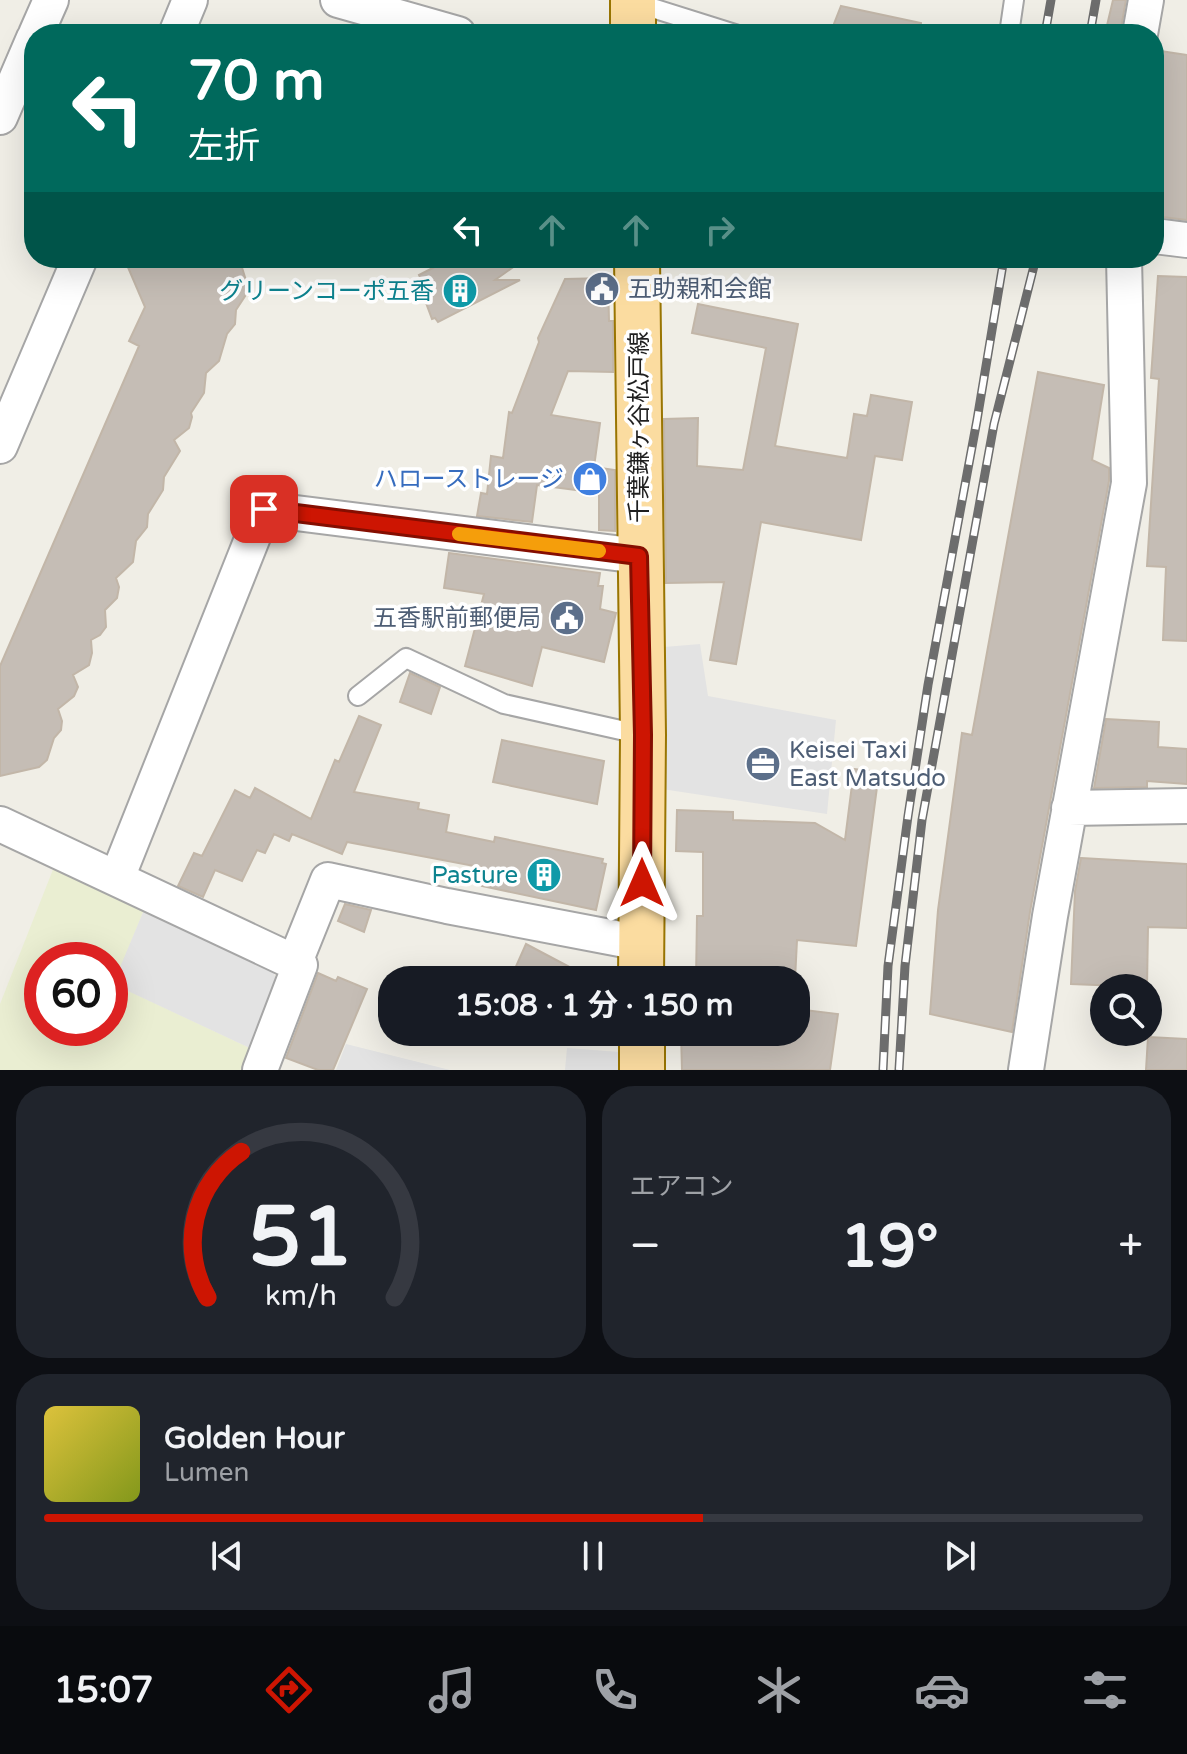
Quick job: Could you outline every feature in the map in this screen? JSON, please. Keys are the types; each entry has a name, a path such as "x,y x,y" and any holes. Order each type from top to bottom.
{"main road":[{"name":"千葉鎌ヶ谷松戸線","path":"637,268 643,735 641,962"},
{"path":"642,1046 642,1070"}],"street":[{"path":"40,24 51,0"},
{"path":"180,24 190,0"},
{"path":"338,0 423,24"},
{"path":"1142,24 1146,0"},
{"path":"0,117 24,61"},
{"path":"1164,237 1187,240"},
{"path":"0,446 76,268"},
{"path":"1026,1070 1047,932 1129,483 1124,268"},
{"path":"117,878 264,509 639,556"},
{"path":"1069,808 1187,806"},
{"path":"0,824 298,963"},
{"path":"260,1070 328,880 447,906 641,962"}],"lane":[{"path":"1010,24 1014,0"},
{"path":"633,12 689,24"},
{"path":"358,696 406,658 504,704 643,735"}],"green space":[{"path":"54,867 144,910 128,949 128,942 24,942"},
{"path":"24,943 24,1046 128,1046 128,991 254,1050 246,1070 0,1070 0,1004"}],"shaded area":[{"path":"700,644 708,696 836,720 827,814 662,789 664,647"},
{"path":"144,910 271,968 280,987 254,1050 128,991 128,948"},
{"path":"346,1044 450,1070 336,1070"},
{"path":"567,1048 619,1052 619,1070 565,1070"}],"building":[{"path":"1113,0 1126,0 1122,24 1107,24"},
{"path":"841,6 921,23 921,24 834,24"},
{"path":"1164,52 1187,55 1187,220 1164,217"},
{"path":"128,268 242,268 249,290 236,310 235,324 227,334 219,361 206,373 204,393 191,413 189,428 174,440 180,451 164,477 163,490 148,514 147,527 136,541 133,562 116,578 119,587 117,598 105,610 106,627 91,640 89,665 73,675 78,687 74,696 58,709 61,730 54,738 47,760 39,767 0,776 0,666 139,346 129,341 145,307"},
{"name":"グリーンコーポ五香","path":"433,268 512,268 495,280 520,280 438,322 432,319 422,292 426,289 419,275"},
{"path":"1158,276 1187,277 1187,641 1163,640 1166,567 1147,566 1159,379 1151,378"},
{"path":"608,278 609,321 613,321 613,372 568,371 551,415 600,423 594,467 615,470 615,531 599,530 599,493 537,485 532,522 477,516 481,493 487,494 491,456 503,458 509,412 512,413 538,338 565,279"},
{"path":"698,304 798,324 775,446 847,458 854,414 867,416 871,395 912,402 902,460 875,456 861,540 761,522 736,664 710,660 724,582 666,583 664,419 698,418 697,466 743,470 766,348 692,333"},
{"path":"1038,372 1104,385 1092,460 1109,468 1109,481 1030,912 1012,1032 930,1014 938,910 962,733 972,735"},
{"path":"449,553 600,573 598,586 603,586 600,609 616,613 604,662 542,647 532,686 465,666 484,594 444,588"},
{"path":"410,673 440,687 431,714 400,702"},
{"path":"359,716 381,725 354,792 419,803 418,809 449,815 446,832 494,842 495,837 603,859 602,863 606,864 596,910 482,886 485,868 347,842 342,854 292,834 289,841 274,834 265,853 257,850 242,881 215,870 203,897 178,886 194,853 202,856 235,790 250,798 255,788 311,819 335,760 339,762"},
{"path":"1106,719 1159,722 1158,747 1187,749 1187,784 1147,781 1147,787 1094,788"},
{"path":"502,740 604,761 597,804 493,782"},
{"path":"854,769 879,772 856,946 797,940 796,966 696,966 697,916 703,916 703,852 676,851 677,810 733,812 733,820 815,823 845,840"},
{"path":"1081,858 1187,864 1187,928 1148,927 1147,974 1090,974 1090,985 1071,984 1075,891"},
{"path":"345,904 371,910 364,932 338,921"},
{"path":"526,944 568,966 516,966"},
{"path":"318,973 336,981 338,977 367,989 333,1070 318,1070 286,1058"},
{"path":"810,1011 838,1014 830,1070 682,1070 681,1046 810,1046"},
{"path":"1162,1038 1187,1039 1187,1070 1146,1070 1147,1046 1162,1046"}],"railway":[{"path":"1047,24 1051,0"},
{"path":"1092,24 1096,0"},
{"path":"883,1070 888,966 908,816 928,685 1002,268"},
{"path":"899,1070 905,966 922,820 994,424 1033,268"}],"slow traffic":[{"path":"459,534 599,551"}],"place":[{"name":"五助親和会館","path":"602,289"},
{"name":"グリーンコーポ五香","path":"460,291"},
{"name":"ハローストレージ","path":"590,479"},
{"name":"五香駅前郵便局","path":"567,618"},
{"name":"Keisei Taxi East Matsudo","path":"763,764"},
{"name":"Pasture","path":"544,875"}],"route":[{"path":"264,509 639,556 642,883"}]}
